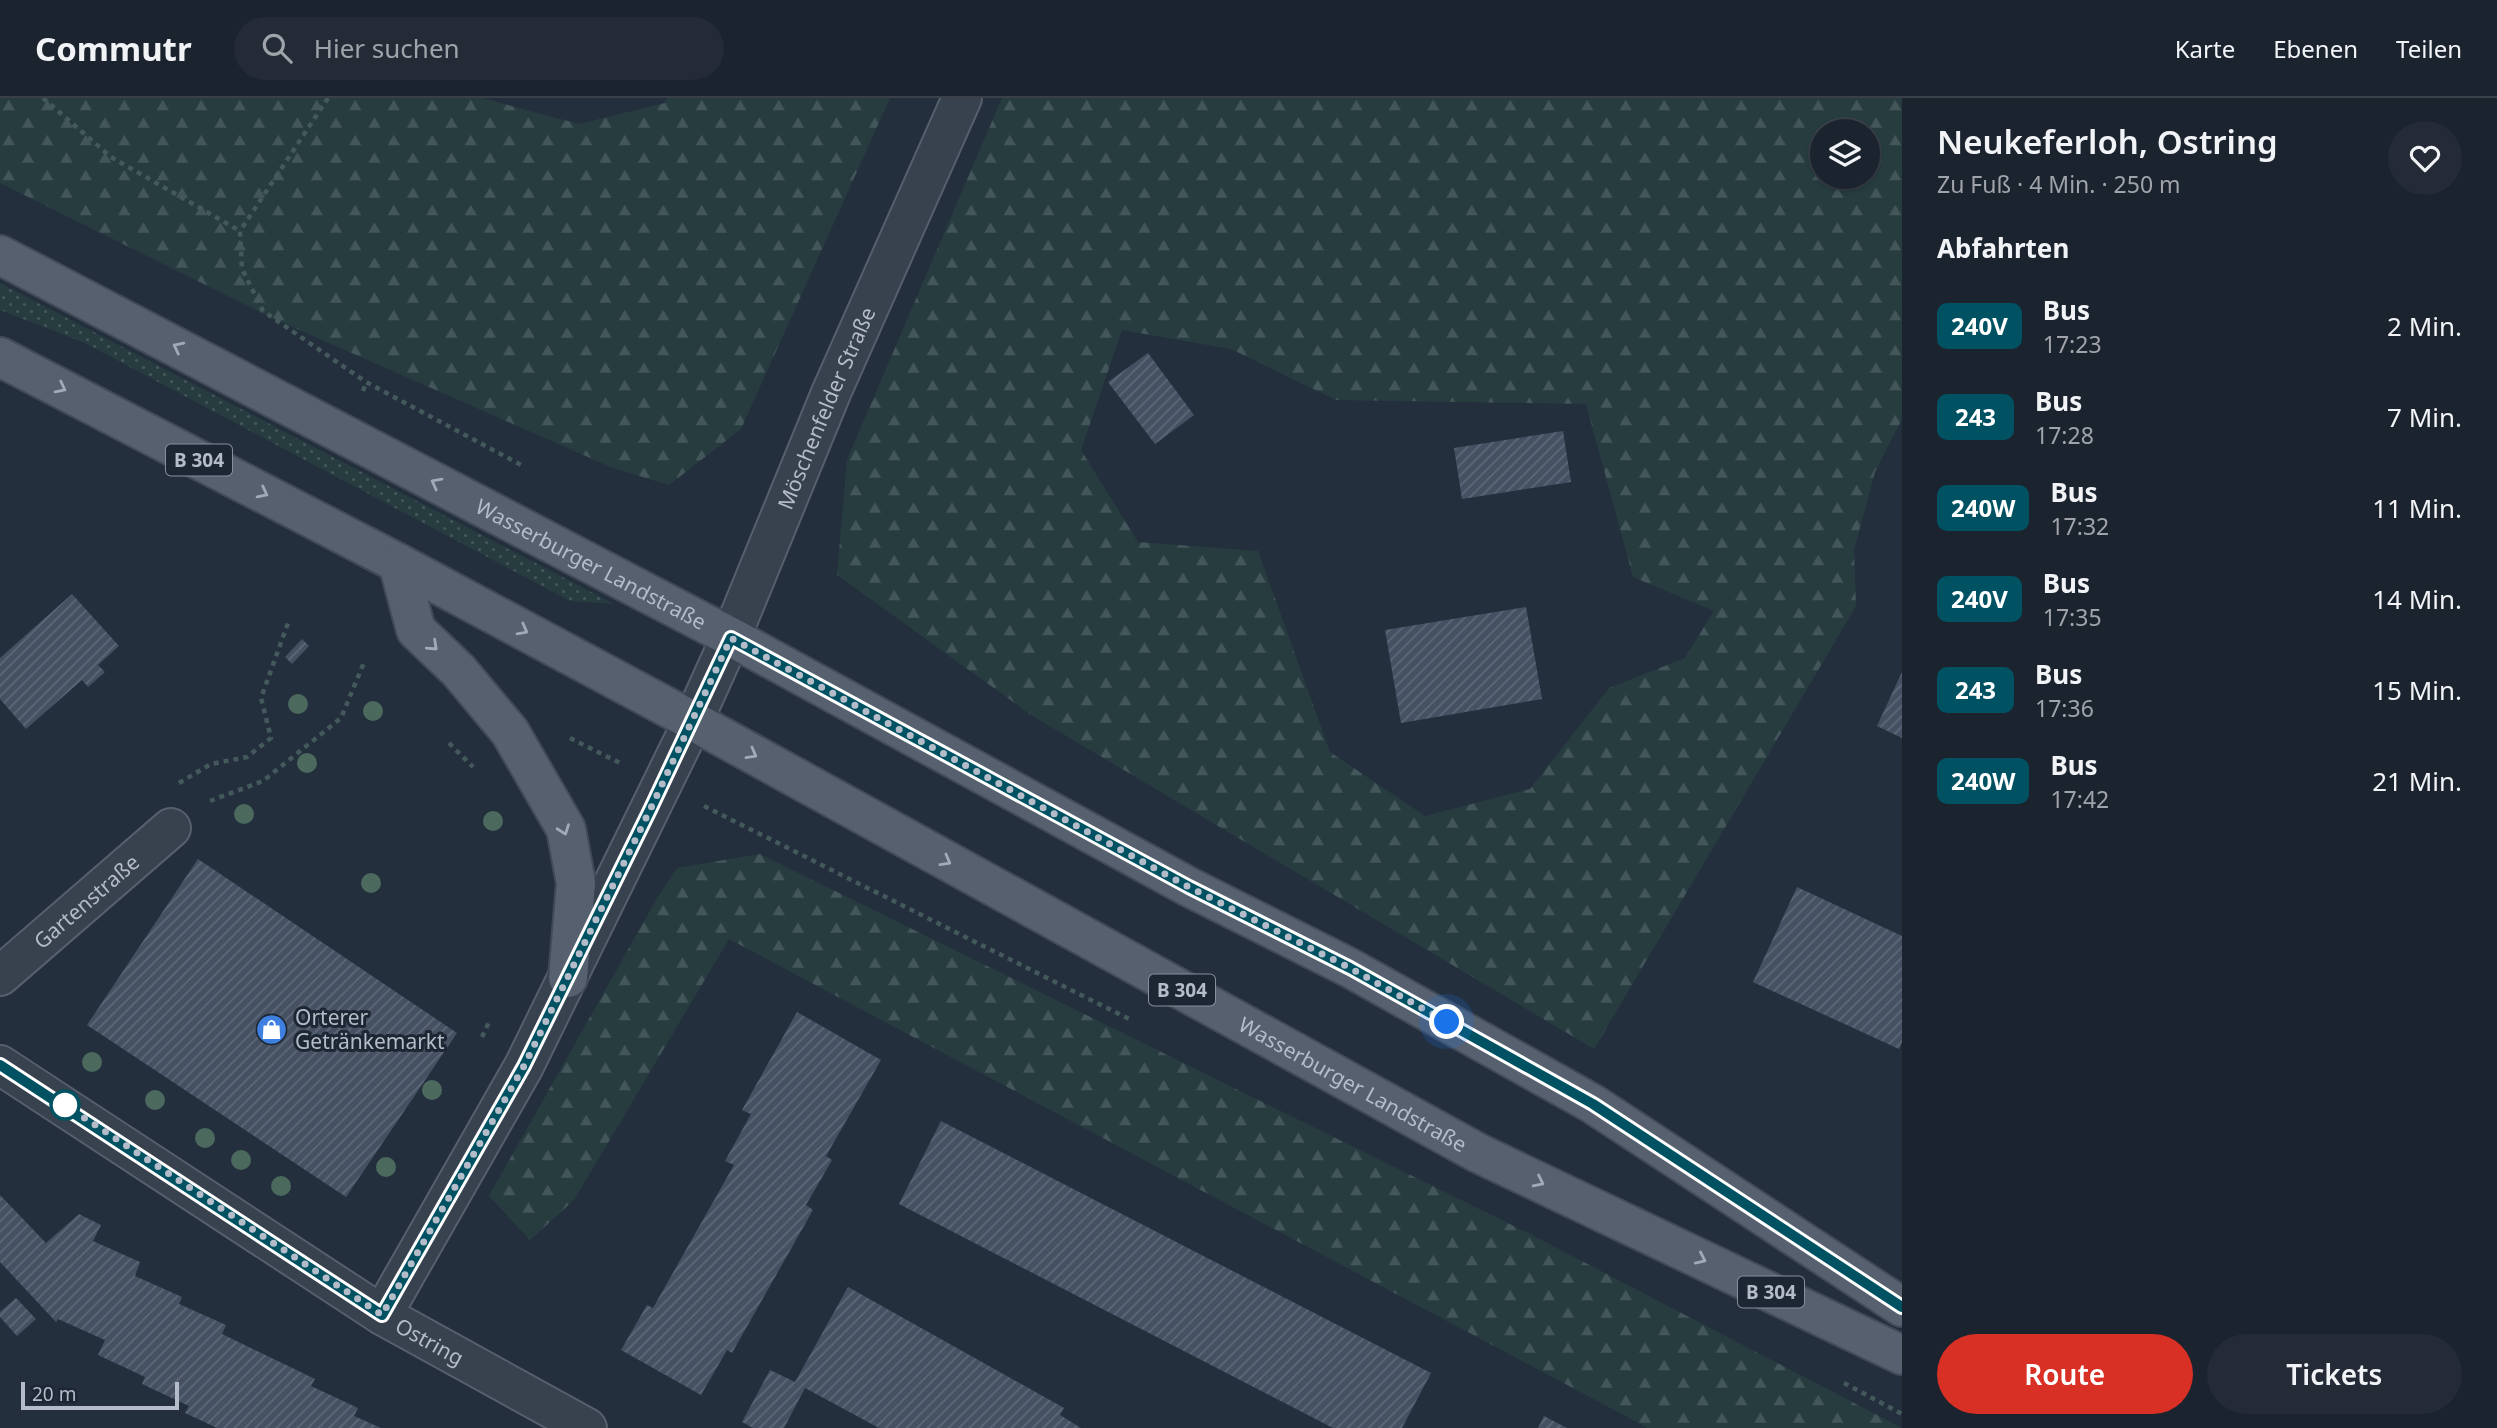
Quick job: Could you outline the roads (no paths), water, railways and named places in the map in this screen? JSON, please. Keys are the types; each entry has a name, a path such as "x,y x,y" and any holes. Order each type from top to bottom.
{"main road":[{"name":"Wasserburger Landstraße","path":"0,255 731,638 1189,887 1350,968 1593,1104 1902,1307"},
{"name":"Wasserburger Landstraße","path":"0,357 398,563 693,721 1478,1153 1902,1355"},
{"path":"398,563 416,630 459,671 510,732 566,829 576,883 568,978"}],"street":[{"name":"Möschenfelder Straße","path":"693,721 731,638 831,393 962,98"},
{"name":"Ostring","path":"587,1428 382,1315 524,1066 693,721"},
{"name":"Gartenstraße","path":"0,976 171,828"},
{"path":"0,1065 382,1315"}],"place":[{"name":"Orterer Getränkemarkt","path":"272,1029"}]}
